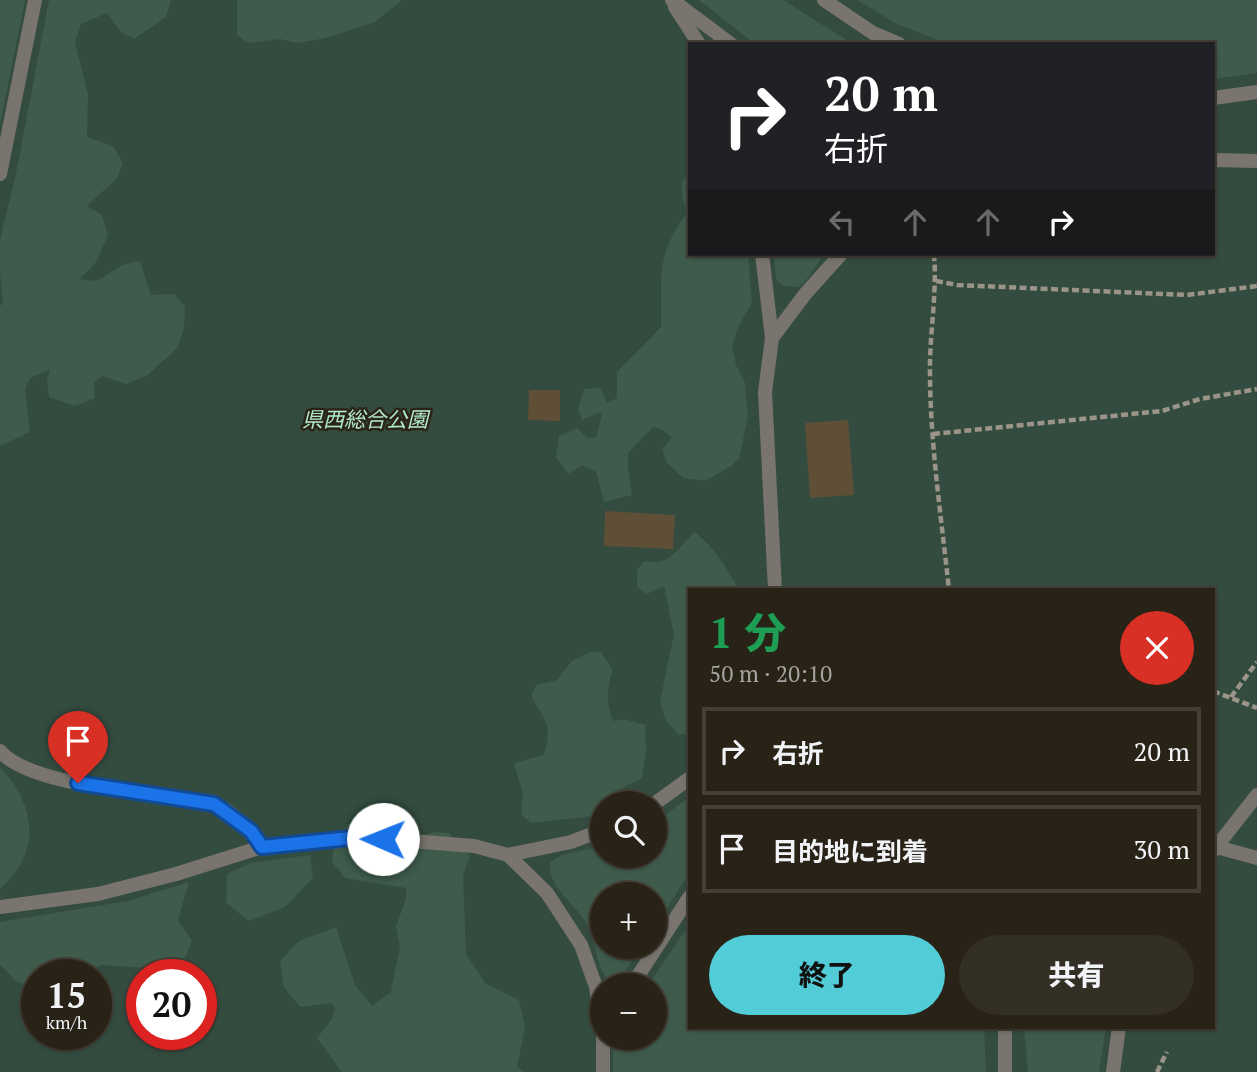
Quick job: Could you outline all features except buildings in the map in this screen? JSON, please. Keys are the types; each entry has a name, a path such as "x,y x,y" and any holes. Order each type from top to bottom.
{"lane":[{"path":"0,174 35,0"},
{"path":"671,0 698,42"},
{"path":"671,0 728,42"},
{"path":"824,0 873,33 894,42"},
{"path":"1215,98 1257,92"},
{"path":"1215,160 1257,161"},
{"path":"762,256 772,338 765,392 775,588"},
{"path":"772,338 806,293 839,256"},
{"path":"0,751 6,758 32,771 78,783 214,804 251,831 262,847"},
{"path":"667,795 688,779"},
{"path":"1215,847 1257,794"},
{"path":"0,906 98,894 176,874 262,847 361,837 474,846 508,855 571,842 590,835"},
{"path":"1215,848 1257,858"},
{"path":"508,855 547,893 581,945 591,973"},
{"path":"640,973 688,900"},
{"path":"1005,1029 1005,1072"},
{"path":"1113,1072 1119,1029"},
{"path":"603,1050 603,1072"}],"path":[{"path":"934,256 936,281 930,360 933,434 949,588"},
{"path":"936,281 957,285 1186,295 1257,286"},
{"path":"933,434 1162,411 1200,399 1257,389"},
{"path":"1231,696 1257,662"},
{"path":"1215,692 1257,708"},
{"path":"1157,1072 1167,1052"}],"green space":[{"name":"県西総合公園","path":"0,0 1257,0 1257,1072 0,1072"},
{"path":"0,0 25,0 0,125"},
{"path":"49,0 171,0 166,17 134,39 121,32 107,13 81,24 75,42 88,95 87,137 113,146 123,163 117,178 87,206 102,215 108,235 96,262 80,279 97,281 122,265 140,261 151,295 174,294 185,306 184,329 177,348 148,375 126,384 102,376 94,383 95,398 75,406 49,397 47,381 50,369 30,378 25,390 30,432 0,446 0,307 3,300 0,240 16,174"},
{"path":"237,0 402,0 375,22 326,38 297,43 280,39 247,43 237,35"},
{"path":"699,0 783,0 850,42 752,42"},
{"path":"857,0 1257,0 1257,73 1215,79 1215,42 943,42 897,24"},
{"path":"688,175 688,256 748,256 752,303 738,327 732,346 736,365 745,383 748,416 739,459 705,481 683,478 667,463 662,450 672,437 653,427 628,453 632,495 604,502 596,471 582,465 568,474 556,457 559,436 577,428 587,438 596,437 601,412 582,420 578,409 584,389 600,388 607,403 617,398 617,372 661,327 662,267 670,242 687,213 682,197 682,181"},
{"path":"774,256 823,256 799,287 784,286 776,279"},
{"path":"695,532 714,551 738,588 688,588 688,734 679,735 665,719 660,702 674,634 664,586 647,594 637,586 637,570 644,561 661,561 678,550"},
{"path":"590,652 601,652 613,670 608,696 613,721 624,719 645,725 646,752 642,778 616,791 590,791 590,816 531,823 521,814 523,794 514,763 544,755 548,728 531,695 537,685 557,680 572,661"},
{"path":"0,767 21,797 29,828 23,860 14,875 0,889"},
{"path":"688,798 688,875 667,908 667,882 590,882 590,931 553,881 550,862 562,855 590,849 590,868 667,868 667,814"},
{"path":"367,823 384,828 397,847 433,832 449,833 470,856 463,875 466,954 486,984 519,1000 525,1027 517,1067 524,1072 342,1072 317,1038 331,1020 336,1008 331,1003 300,1007 284,987 280,961 299,941 336,927 355,985 372,1006 391,992 400,947 396,926 406,899 406,888 345,878 332,862 335,835 348,824"},
{"path":"310,855 313,878 285,907 249,921 226,903 227,874 251,863"},
{"path":"189,882 178,920 192,941 185,959 126,959 126,967 112,966 112,959 21,959 21,983 0,964 0,922 128,901"},
{"path":"688,926 688,1029 984,1029 986,1072 613,1072 613,1050 667,1050 667,973 656,973"},
{"path":"598,959 633,959 624,973 604,973"},
{"path":"1024,1029 1106,1029 1099,1072 1028,1072"}],"route":[{"path":"78,783 214,804 251,831 262,847 361,837 383,839"}]}
